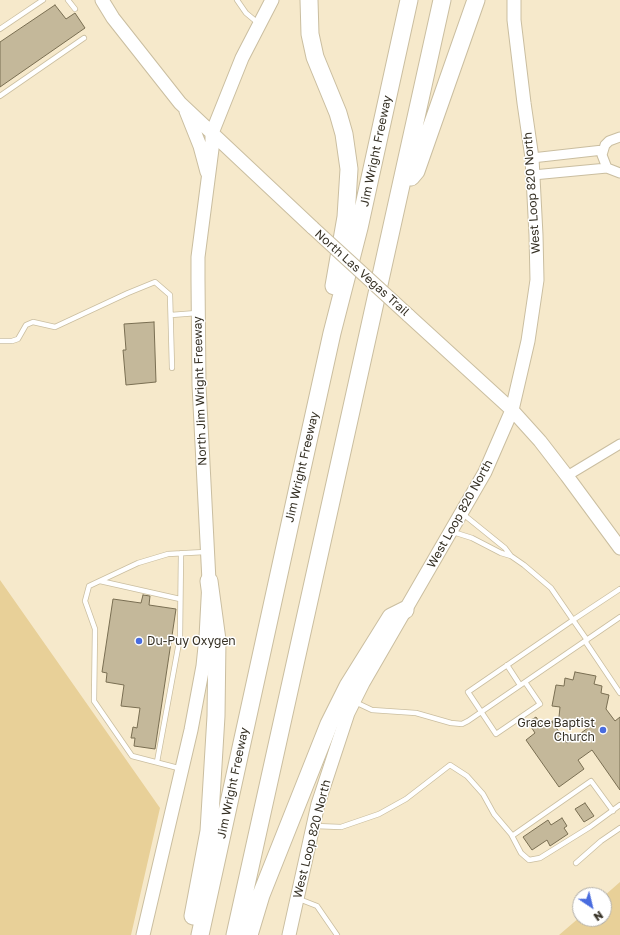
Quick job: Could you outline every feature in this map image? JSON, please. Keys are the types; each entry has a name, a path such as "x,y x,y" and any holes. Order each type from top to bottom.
{"highway":[{"path":"309,0 310,34 315,57 338,113 344,134 349,169 346,217 328,320 332,334"},
{"name":"Jim Wright Freeway","path":"200,935 332,334 359,228 409,0"},
{"path":"235,935 442,0"},
{"path":"401,189 416,171 476,0"},
{"path":"189,935 209,831 216,716 217,640 209,581"},
{"path":"249,935 261,895 329,724 348,686 391,617 405,610"}],"street":[{"name":"North Las Vegas Trail","path":"102,0 113,18 148,64 184,106 313,228 512,410 540,441 620,548"},
{"name":"North Jim Wright Freeway","path":"143,935 182,769 203,666 209,581 199,385 198,256 208,179 212,133 242,58 272,0"},
{"name":"West Loop 820 North","path":"289,935 313,826 323,789 348,713 405,610 485,472 512,410 528,341 536,280 532,158 514,20 514,0"},
{"path":"184,106 200,146 208,179"},
{"path":"608,168 602,160 603,150 609,141 620,137"},
{"path":"532,158 603,150"},
{"path":"533,175 608,168 620,173"},
{"path":"567,476 620,444"}],"lane":[{"path":"0,29 43,0"},
{"path":"68,0 75,10"},
{"path":"237,0 246,13 259,24"},
{"path":"0,96 84,38"},
{"path":"0,341 12,341 18,339 26,325 34,322 55,327 155,282 170,295 172,368"},
{"path":"171,315 198,313"},
{"path":"462,513 505,548 511,556"},
{"path":"451,532 472,538 511,556 552,588 620,693"},
{"path":"182,769 132,756 94,700 95,629 85,601 89,586 138,563 168,554 207,552"},
{"path":"157,762 180,638 181,554"},
{"path":"99,581 180,599"},
{"path":"526,682 540,704 496,734 468,692 620,589"},
{"path":"354,701 372,710 416,713 457,724 468,721 586,641 620,616"},
{"path":"507,665 520,685"},
{"path":"313,826 341,827 379,814 406,799 450,765 467,776 512,836 521,853 529,860 540,858 590,827 620,805"},
{"path":"512,836 591,781 613,811"},
{"path":"576,863 601,841 620,828"},
{"path":"297,899 311,902 317,906 337,935"}],"shaded area":[{"path":"0,580 160,808 131,935 0,935"},
{"path":"620,882 620,935 559,935 572,924 572,927 612,927 612,889"}],"building":[{"path":"55,5 66,19 75,13 85,28 0,87 0,42"},
{"path":"154,322 156,382 126,385 123,350 126,350 124,324"},
{"name":"Du-Puy Oxygen","path":"143,595 150,596 149,605 176,609 155,749 134,746 135,738 131,738 133,727 137,728 140,708 121,706 124,685 106,682 107,673 102,672 113,599 141,603"},
{"name":"Grace Baptist Church","path":"575,672 596,676 594,684 602,686 601,693 609,695 606,709 615,721 620,717 620,790 592,750 578,760 584,769 559,787 526,740 535,733 528,722 536,717 543,727 559,717 560,707 552,706 556,685 564,686 565,678 573,680","holes":["552,722 588,728 567,743"]},
{"path":"585,803 594,816 584,822 575,809"},
{"path":"562,818 567,826 564,828 568,834 550,846 547,840 532,850 523,837 548,820 551,825"}],"place":[{"name":"Du-Puy Oxygen","path":"139,641"},
{"name":"Grace Baptist Church","path":"603,730"}]}
